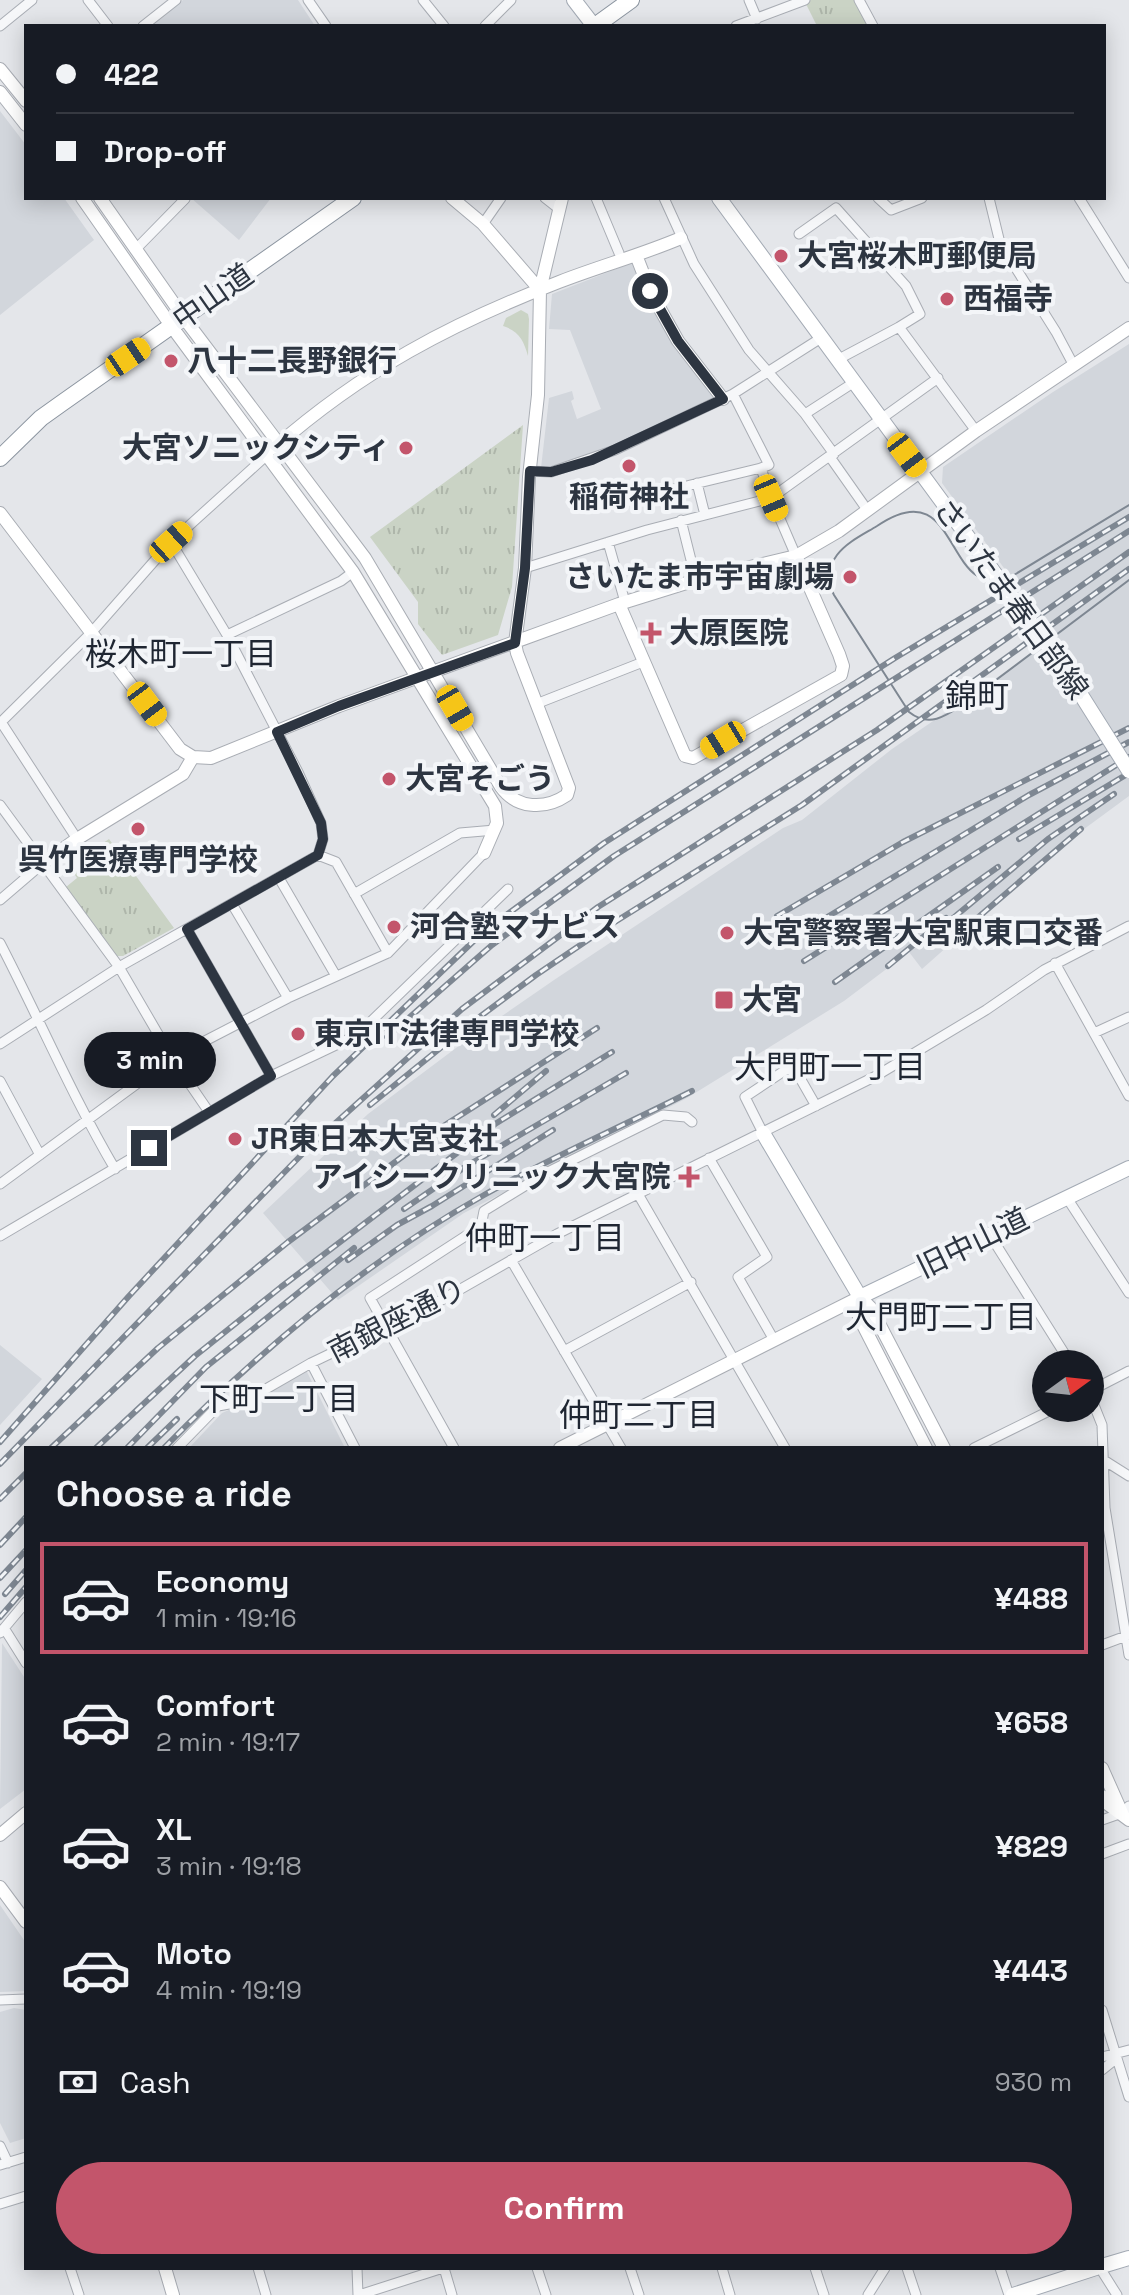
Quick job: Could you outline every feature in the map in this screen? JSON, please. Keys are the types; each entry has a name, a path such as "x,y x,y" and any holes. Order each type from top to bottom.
{"highway":[{"path":"596,24 611,7 631,0"},
{"name":"中山道","path":"0,458 41,418 350,200"}],"main road":[{"path":"574,0 592,24"},
{"name":"さいたま春日部線","path":"720,200 1066,671 1129,771"},
{"path":"763,1133 860,1297"},
{"name":"旧中山道","path":"860,1297 1129,1168"},
{"path":"1104,2266 1129,2258"},
{"path":"1011,2295 1090,2270"}],"street":[{"path":"0,26 32,0"},
{"path":"88,0 106,24"},
{"path":"146,24 176,0"},
{"path":"308,0 325,24"},
{"path":"423,0 442,24"},
{"path":"487,24 511,0"},
{"path":"749,0 761,21 805,0"},
{"path":"859,0 872,24"},
{"path":"0,69 24,99"},
{"path":"0,92 24,120"},
{"path":"84,200 365,558 501,787 511,799 539,805 551,804 567,795 567,780 516,648 538,395 540,290 560,203"},
{"path":"0,1184 172,1058 288,998 388,953 484,853 497,818 495,806 353,572 266,456 101,200"},
{"path":"135,250 184,200"},
{"path":"454,200 483,224 540,290"},
{"path":"483,224 500,200"},
{"path":"597,200 619,253"},
{"path":"665,200 681,238 749,350 805,414 868,511"},
{"path":"880,200 891,210 917,200"},
{"path":"989,200 1000,243 1073,364"},
{"path":"1080,200 1129,278"},
{"path":"799,234 836,208 906,286 920,314 837,360"},
{"path":"77,839 0,723 91,633 171,542 278,444 358,381 398,355 540,290 681,238"},
{"path":"624,501 769,465 728,396 678,341 650,291 636,255"},
{"path":"899,327 976,431"},
{"path":"0,513 180,749 193,757 211,758 339,706 434,672 516,648 622,603 696,580 796,556 868,511 976,431 1129,328"},
{"path":"530,471 551,472 592,460 728,396 770,373 821,338"},
{"path":"525,568 681,520 771,498 938,378"},
{"path":"805,414 853,383"},
{"path":"608,542 622,603 643,662 688,758 698,755 841,675 843,666 761,468"},
{"path":"697,483 705,515"},
{"path":"681,520 696,580"},
{"path":"0,1044 119,967 318,855 323,839 321,823 227,635 171,542"},
{"path":"227,635 341,581 353,572"},
{"path":"536,704 643,662"},
{"path":"0,900 77,839 183,774 193,757"},
{"path":"0,805 119,967 172,1058 209,1112"},
{"path":"354,894 460,833 495,830"},
{"path":"318,855 336,862 388,953"},
{"path":"279,878 336,976"},
{"path":"0,1236 271,1076 357,1035 508,889"},
{"path":"232,904 288,998"},
{"name":"南銀座通り","path":"179,1446 218,1406 245,1401 311,1363 387,1329 557,1234 894,1067 1055,963 1129,926"},
{"path":"187,929 271,1076"},
{"path":"0,943 87,1122 115,1169"},
{"path":"1055,963 1129,1096"},
{"path":"1094,1033 1129,1017"},
{"path":"763,1133 745,1097 787,1069 796,1071 816,1106"},
{"path":"0,1081 40,1155"},
{"path":"453,1446 370,1298 481,1226 484,1211 546,1173 663,1115 686,1117 692,1122"},
{"path":"711,1157 767,1257 738,1277 774,1340"},
{"path":"638,1194 784,1446"},
{"path":"1067,1198 1129,1293"},
{"path":"990,1235 1062,1350"},
{"path":"511,1260 620,1446"},
{"path":"564,1351 691,1282"},
{"path":"860,1297 858,1314 925,1446"},
{"path":"860,1297 871,1308 943,1446"},
{"name":"旧中山道","path":"564,1446 860,1297"},
{"path":"311,1363 354,1446"},
{"path":"1104,1385 1129,1371"},
{"path":"978,1446 1032,1419"},
{"path":"1101,1422 1102,1446"},
{"path":"1104,1460 1129,1476"},
{"path":"1104,1509 1129,1655"},
{"path":"24,1604 2,1631 24,1660"},
{"path":"1104,1644 1127,1636"},
{"path":"1104,1772 1127,1813"},
{"path":"1104,1800 1127,1813"},
{"path":"1104,1819 1127,1813"},
{"path":"0,1835 24,1815"},
{"path":"1104,1853 1129,1844"},
{"path":"0,1887 24,1919"},
{"path":"0,2000 24,1999"},
{"path":"1104,2016 1129,2097"},
{"path":"1104,2057 1129,2050"},
{"path":"1104,2068 1116,2055"},
{"path":"0,2146 4,2164 24,2158"},
{"path":"0,2204 24,2197"},
{"path":"71,2270 79,2295"},
{"path":"166,2270 173,2295"},
{"path":"259,2270 266,2295"},
{"path":"357,2270 359,2295 437,2270"},
{"path":"444,2270 452,2295"},
{"path":"538,2270 546,2295"},
{"path":"631,2270 639,2295"},
{"path":"723,2270 730,2295"},
{"path":"816,2270 824,2295"},
{"path":"868,2295 884,2270"},
{"path":"908,2270 916,2295"},
{"path":"1001,2270 1011,2295"},
{"path":"1101,2270 1117,2295"}],"shaded area":[{"path":"183,0 298,0 314,24 152,24"},
{"path":"0,111 24,142 24,200 65,200 94,240 0,315"},
{"path":"193,200 269,200 239,240"},
{"path":"634,262 663,327 716,399 619,446 551,469 541,468 549,398 572,391 574,399 571,401 577,419 601,409 570,330 549,329 552,294"},
{"path":"1129,344 1129,796 1061,846 922,969 909,952 844,1001 687,1098 464,1213 338,1300 263,1213 368,1114 554,980 783,828 802,820 892,749 1055,638 942,483 943,467"},
{"path":"0,1345 42,1379 0,1425"},
{"path":"306,1370 344,1446 191,1446 222,1413 267,1393"},
{"path":"2,1643 24,1677 24,1791 0,1809"},
{"path":"0,1905 24,1940 24,1991 0,1992"},
{"path":"14,2008 24,2010 24,2139 10,2143 0,2123 0,2012"}],"green space":[{"path":"857,0 869,23 816,24 805,2"},
{"path":"521,310 528,314 529,319 528,356 520,337 503,326 506,318"},
{"path":"523,425 512,587 498,635 442,655 418,624 418,602 370,537"},
{"path":"109,839 174,928 123,956 117,956 66,887 77,878 69,866"}],"tram line":[{"path":"1129,505 1014,575 991,581 974,574 939,525 925,514 905,513 846,546 832,564 830,585 909,712 930,720 964,704 1129,580"}],"railway":[{"path":"0,1442 129,1296 333,1076 482,933 604,843 895,658 1129,517"},
{"path":"387,1037 492,945 614,856 1129,531"},
{"path":"0,1464 310,1146 462,1009 598,907 877,730 1129,552"},
{"path":"370,1105 536,975 802,805 1129,569"},
{"path":"777,916 903,842 1129,728"},
{"path":"791,939 1029,795 1129,742"},
{"path":"804,961 1129,757"},
{"path":"1019,839 1129,773"},
{"path":"940,929 1048,839 1114,794"},
{"path":"968,926 1081,829"},
{"path":"835,982 998,867"},
{"path":"888,966 946,918"},
{"path":"53,1446 158,1348 288,1242 442,1127 597,1028"},
{"path":"98,1446 195,1356 281,1287 495,1124 612,1052"},
{"path":"494,1115 546,1071"},
{"path":"404,1209 465,1167 626,1073"},
{"path":"166,1446 276,1343 397,1249 510,1181 692,1091"},
{"path":"348,1260 397,1225 553,1130"},
{"path":"129,1446 206,1367 354,1248"},
{"path":"149,1446 177,1419"},
{"path":"0,1499 24,1475"},
{"path":"0,1545 24,1519"},
{"path":"0,1578 24,1552"},
{"path":"5,1594 24,1572"},
{"path":"0,1617 24,1589"}],"place":[{"name":"大宮桜木町郵便局","path":"781,256"},
{"name":"西福寺","path":"947,299"},
{"name":"八十二長野銀行","path":"171,361"},
{"name":"大宮ソニックシティ","path":"406,448"},
{"name":"稲荷神社","path":"629,466"},
{"name":"さいたま市宇宙劇場","path":"850,577"},
{"name":"大原医院","path":"651,633"},
{"name":"大宮そごう","path":"389,779"},
{"name":"呉竹医療専門学校","path":"138,829"},
{"name":"河合塾マナビス","path":"394,927"},
{"name":"大宮警察署大宮駅東口交番","path":"727,933"},
{"name":"大宮","path":"724,1000"},
{"name":"東京IT法律専門学校","path":"298,1034"},
{"name":"JR東日本大宮支社","path":"235,1139"},
{"name":"アイシークリニック大宮院","path":"689,1177"}],"district":[{"name":"桜木町一丁目","path":"181,654"},
{"name":"錦町","path":"977,696"},
{"name":"大門町一丁目","path":"830,1067"},
{"name":"仲町一丁目","path":"545,1238"},
{"name":"大門町二丁目","path":"941,1317"},
{"name":"下町一丁目","path":"279,1399"},
{"name":"仲町二丁目","path":"639,1415"}],"route":[{"path":"149,1148 271,1076 187,929 318,855 323,839 321,823 277,732 339,706 515,643 525,568 530,471 551,472 592,460 723,399 678,341 650,291"}]}
